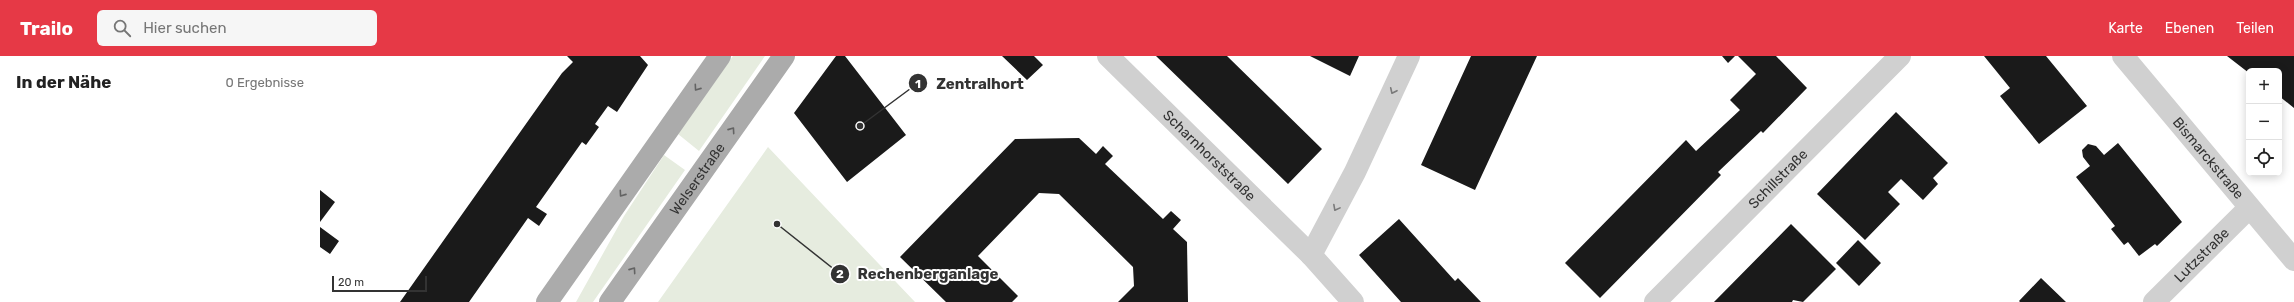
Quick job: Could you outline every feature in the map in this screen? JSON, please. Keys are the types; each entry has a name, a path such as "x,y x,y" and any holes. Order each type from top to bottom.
{"main road":[{"path":"547,302 720,56"},
{"name":"Welserstraße","path":"610,302 784,56"}],"street":[{"name":"Scharnhorststraße","path":"1108,56 1311,255 1353,302"},
{"path":"1311,255 1355,172 1409,56"},
{"name":"Schillstraße","path":"1655,302 1900,56"},
{"name":"Bismarckstraße","path":"2123,56 2294,260"},
{"name":"Lutzstraße","path":"2154,302 2249,208"}],"shaded area":[{"path":"733,56 765,56 699,151 678,134"},
{"path":"768,147 915,302 658,302"},
{"path":"664,155 685,170 593,302 576,302 624,216"}],"building":[{"path":"567,56 640,56 648,65 617,112 608,106 595,124 599,127 586,145 582,142 536,207 547,214 539,226 528,218 469,302 400,302 562,73 573,62"},
{"path":"836,56 845,56 906,135 847,182 794,113"},
{"path":"1002,56 1034,56 1043,65 1027,80"},
{"path":"1156,56 1227,56 1322,149 1288,184"},
{"path":"1310,56 1359,56 1350,76"},
{"path":"1471,56 1537,56 1475,190 1421,165"},
{"path":"1722,56 1735,56 1728,63"},
{"path":"1738,56 1776,56 1807,88 1763,133 1761,131 1718,172 1721,175 1600,298 1565,263 1686,140 1696,151 1740,110 1730,100 1756,74"},
{"path":"1984,56 2046,56 2087,106 2039,144 2000,96 2010,88"},
{"path":"2227,56 2294,56 2294,108 2282,98 2282,68 2246,68 2246,71"},
{"path":"1896,112 1948,163 1933,178 1938,184 1923,200 1901,179 1888,192 1900,204 1865,240 1817,194"},
{"path":"1079,138 1096,154 1103,146 1113,156 1105,164 1163,219 1171,211 1181,220 1173,229 1187,242 1188,302 1118,302 1134,286 1133,267 1059,194 1039,193 978,256 1018,296 1012,302 946,302 900,257 1015,139"},
{"path":"2118,143 2182,222 2157,246 2155,244 2139,256 2128,242 2124,245 2111,229 2115,226 2076,177 2090,166 2083,157 2082,150 2088,144 2096,146 2104,155"},
{"path":"320,190 335,202 320,222"},
{"path":"1399,219 1455,281 1458,278 1481,302 1401,302 1359,255"},
{"path":"1791,224 1836,269 1803,302 1793,300 1792,302 1714,302"},
{"path":"320,227 339,241 330,254 320,247"},
{"path":"1858,240 1881,263 1859,286 1836,263"},
{"path":"2041,278 2066,302 2020,302 2019,301"}],"place":[{"name":"Zentralhort","path":"860,126"},
{"name":"Rechenberganlage","path":"777,224"}]}
